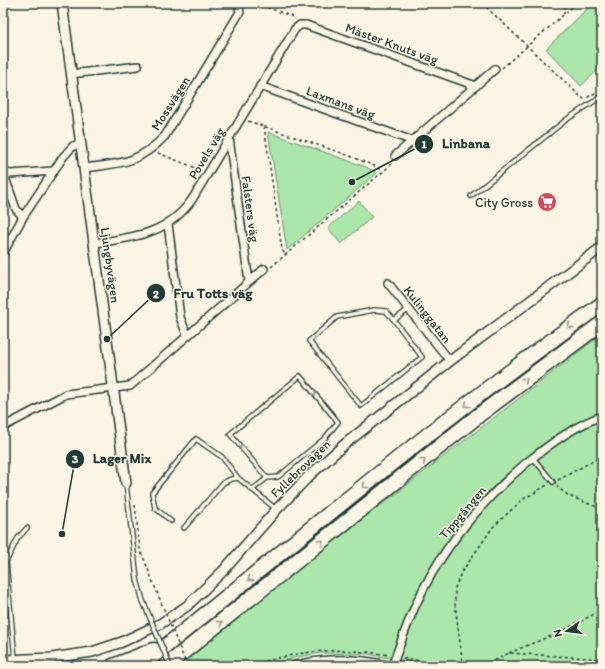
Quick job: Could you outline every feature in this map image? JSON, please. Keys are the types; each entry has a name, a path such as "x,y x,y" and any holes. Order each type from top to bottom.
{"highway":[{"path":"141,666 469,403 538,350 602,304"},
{"path":"166,666 479,415 602,323"},
{"path":"113,666 168,644"}],"street":[{"name":"Ljungbyvägen","path":"62,3 126,482"},
{"name":"Mossvägen","path":"85,168 124,163 143,156 153,149 165,136 240,12 238,4"},
{"name":"Povels väg","path":"95,242 140,236 168,224 190,203 295,29 300,25"},
{"name":"Mäster Knuts väg","path":"300,25 311,27 476,86"},
{"path":"71,74 138,66"},
{"path":"395,156 495,69"},
{"name":"Laxmans väg","path":"260,86 413,141"},
{"name":"Falsters väg","path":"229,138 249,282"},
{"path":"3,253 23,217 70,148 81,144"},
{"path":"3,171 10,174 54,171"},
{"path":"3,171 16,209 23,217"},
{"path":"168,224 180,317 187,335"},
{"name":"Fyllebrovägen","path":"3,660 52,658 92,652 122,642 160,624 188,606 224,570 277,509 310,475 345,444 450,361 602,247"},
{"path":"3,427 66,394 130,386 264,269"},
{"name":"Kulinggatan","path":"388,283 450,361"},
{"name":"Tippgången","path":"392,666 418,599 453,538 496,490 533,458 550,445 602,416"},
{"path":"296,666 309,663 343,660 387,666"}],"lane":[{"path":"471,196 566,120 602,96"},
{"path":"394,320 409,309"},
{"path":"374,310 386,312 394,320 422,357 361,406 309,341 338,317 374,310"},
{"path":"252,490 267,478 278,477 325,438 338,422 300,376 230,434 267,478"},
{"path":"171,521 155,508 152,493 196,440 222,458 238,478 277,509"},
{"path":"533,458 553,482"},
{"path":"184,528 223,483 231,479 238,478"},
{"name":"Ljungbyvägen","path":"126,482 137,579 144,601 170,666"},
{"path":"15,660 6,562 18,538 27,528"}],"path":[{"path":"256,3 294,17 300,25"},
{"path":"482,3 582,98 585,99 596,93"},
{"path":"486,3 487,7"},
{"path":"564,14 565,3"},
{"path":"495,69 498,72 577,3"},
{"path":"241,119 350,156 377,167 382,172"},
{"path":"264,126 282,250 286,255"},
{"path":"153,149 163,156 208,174"},
{"path":"264,269 269,270 398,159 395,156"},
{"path":"463,666 455,604 455,588 461,573 493,527 522,500 602,456"},
{"path":"553,482 562,492 602,509"},
{"path":"134,501 140,549 187,666"},
{"path":"484,666 509,653 560,632 602,610"},
{"path":"509,653 602,660"},
{"path":"396,657 448,666"}],"green space":[{"path":"593,3 602,3 602,66 581,86 546,49"},
{"path":"268,132 366,167 377,173 287,250"},
{"path":"359,201 372,217 341,244 328,228"},
{"path":"602,334 602,666 434,666 367,654 320,653 293,658 271,666 191,666 186,656"}],"place":[{"name":"Linbana","path":"352,182"},
{"name":"City Gross","path":"547,202"},
{"name":"Fru Totts väg","path":"107,339"},
{"name":"Lager Mix","path":"62,534"}]}
